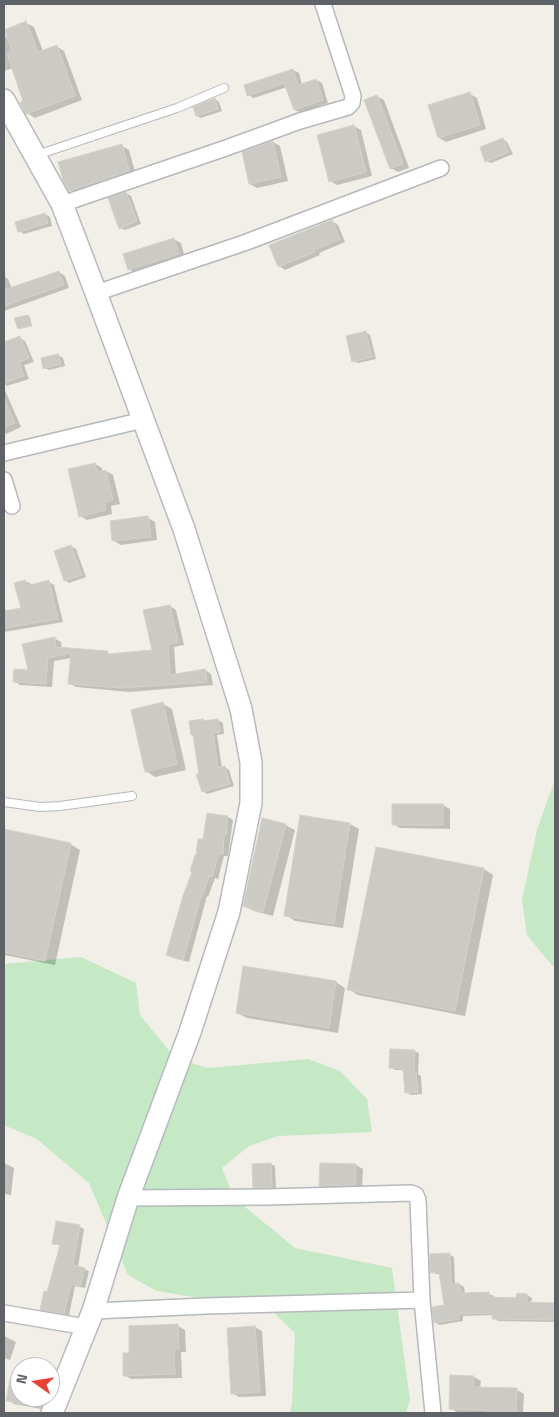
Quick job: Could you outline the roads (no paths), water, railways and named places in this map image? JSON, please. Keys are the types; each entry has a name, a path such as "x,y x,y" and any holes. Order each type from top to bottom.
{"main road":[{"path":"4,100 62,204 184,529 241,709 251,762 251,804 229,912 190,1032 128,1198 90,1319 52,1413"}],"street":[{"path":"62,204 300,121 348,107 352,103 352,96 323,4"},
{"path":"96,294 244,243 441,168"},
{"path":"4,453 143,420"},
{"path":"4,480 12,506"},
{"path":"128,1198 411,1193 416,1195 418,1200 422,1300 433,1413"},
{"path":"4,1313 90,1319 206,1306 422,1300"}],"lane":[{"path":"35,156 177,108 224,88"},
{"path":"4,802 40,807 132,796"}]}
